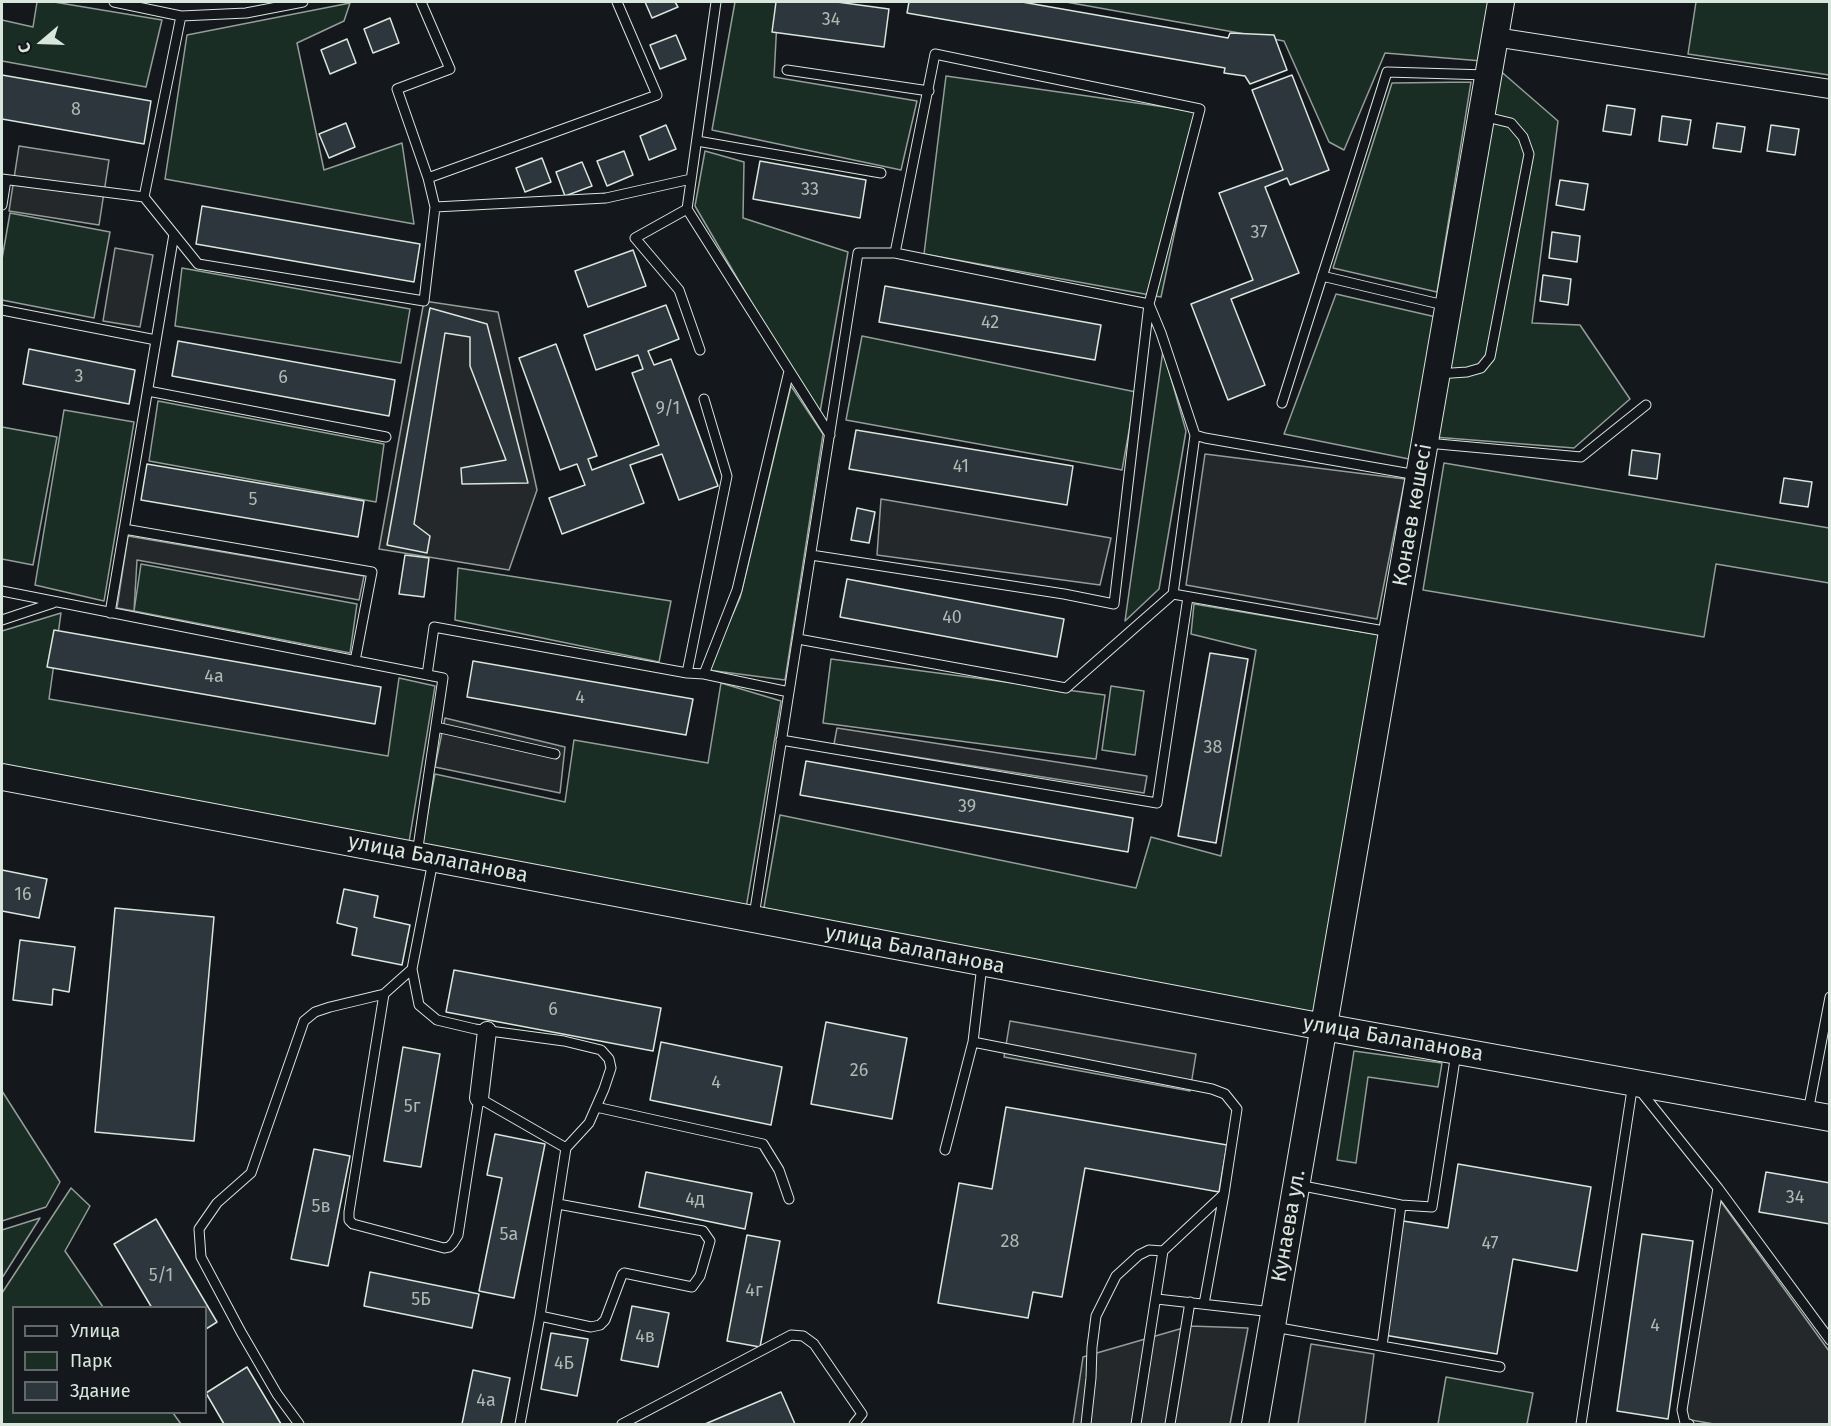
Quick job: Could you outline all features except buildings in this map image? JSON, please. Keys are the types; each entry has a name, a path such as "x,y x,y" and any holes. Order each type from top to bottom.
{"street":[{"name":"Қонаев көшесі","path":"1324,1027 1501,2"},
{"path":"1495,37 1830,89"},
{"name":"улица Балапанова","path":"2,777 1324,1027 1819,1116"},
{"name":"Кунаева ул.","path":"1255,1425 1324,1027"},
{"path":"479,1098 488,1030"}],"lane":[{"path":"114,2 181,16 246,13 303,2"},
{"path":"2,205 4,179 144,197 198,264 424,301 435,207 429,178 397,89 450,69 421,2"},
{"path":"429,178 657,95 617,2"},
{"path":"716,2 687,209 830,435"},
{"path":"144,197 181,16"},
{"path":"810,555 1064,594 1114,604 1149,304 1200,109 935,54 895,253"},
{"path":"787,70 929,91"},
{"path":"1282,403 1387,72 1488,75"},
{"path":"1435,375 1467,372 1481,368 1490,357 1529,154 1523,137 1510,123 1481,116"},
{"path":"696,141 881,173"},
{"path":"435,207 606,198 691,179"},
{"path":"687,209 635,238 679,290 700,350"},
{"path":"110,613 174,234"},
{"path":"754,919 858,253 895,253 1149,304"},
{"path":"1322,276 1448,306"},
{"path":"798,639 1066,688 1173,594 1195,435 1149,304"},
{"path":"2,310 156,340"},
{"path":"704,674 737,590 789,371"},
{"path":"148,391 386,437"},
{"path":"687,673 727,476 704,399"},
{"path":"1425,443 1581,458 1646,405"},
{"path":"1195,435 1419,475"},
{"path":"124,529 372,572 355,661"},
{"path":"2,591 443,678 412,969 419,1005 437,1020 564,1041 601,1050 609,1059 611,1068 589,1123 566,1148 540,1316 520,1425"},
{"path":"1173,594 1393,632"},
{"path":"781,740 1157,803 1188,597"},
{"path":"2,620 56,602"},
{"path":"427,675 434,627 687,673 704,674 789,692"},
{"path":"436,727 555,754"},
{"path":"945,1150 973,1042 982,963"},
{"path":"299,1425 277,1394 201,1257 200,1229 217,1203 251,1173 304,1021 315,1012 384,994 412,969"},
{"path":"384,994 349,1212 349,1220 353,1224 449,1248 458,1235 479,1098 566,1148"},
{"path":"1819,1116 1830,997"},
{"path":"973,1042 1212,1089 1225,1094 1237,1109 1204,1304"},
{"path":"1296,1185 1401,1205 1432,1207 1456,1051"},
{"path":"1633,1082 1718,1188 1830,1340"},
{"path":"1581,1425 1633,1082"},
{"path":"596,1107 763,1144 779,1170 789,1199"},
{"path":"1689,1425 1685,1423 1682,1410 1718,1188"},
{"path":"1136,1425 1163,1251 1224,1194"},
{"path":"540,1316 591,1327 600,1325 605,1320 624,1273 692,1287 700,1276 710,1241 703,1231 558,1204"},
{"path":"1382,1346 1401,1205"},
{"path":"1086,1425 1096,1316 1116,1276 1139,1255 1149,1250 1163,1251"},
{"path":"1157,1299 1204,1304 1382,1346 1500,1367"},
{"path":"1170,1425 1190,1302"},
{"path":"622,1425 791,1335 803,1336 814,1344 862,1414 854,1425"}],"green space":[{"path":"37,2 54,2 162,20 146,87 2,61 2,20 33,27"},
{"path":"735,2 778,2 774,77 917,101 901,170 712,130"},
{"path":"1066,2 1491,2 1482,61 1385,53 1344,150 1329,142 1284,41"},
{"path":"1696,2 1829,2 1829,75 1688,54"},
{"path":"350,3 344,21 297,43 324,170 402,143 414,224 165,179 187,35"},
{"path":"1497,68 1558,121 1532,323 1580,325 1630,399 1574,448 1434,437"},
{"path":"946,76 1200,112 1161,297 924,254"},
{"path":"1471,82 1437,292 1333,268 1392,83"},
{"path":"705,151 744,162 743,218 848,252 819,418 695,206"},
{"path":"10,213 110,232 94,318 2,300 2,259"},
{"path":"182,268 410,309 401,363 175,326"},
{"path":"1336,294 1436,317 1409,459 1284,434"},
{"path":"862,336 1136,392 1122,470 846,420"},
{"path":"1163,350 1186,431 1159,589 1125,621"},
{"path":"791,386 823,434 785,680 708,670 740,598"},
{"path":"158,401 384,444 376,502 149,461"},
{"path":"64,410 134,422 104,601 35,585"},
{"path":"2,427 57,437 33,565 2,559"},
{"path":"1444,463 1829,528 1829,583 1716,564 1704,637 1423,590"},
{"path":"141,564 357,604 350,653 134,611"},
{"path":"458,568 671,601 659,662 455,620"},
{"path":"1194,604 1386,636 1316,1021 763,913 780,815 1136,888 1151,837 1221,856 1256,650 1191,634"},
{"path":"61,613 49,699 388,756 399,678 435,686 408,848 2,770 2,631"},
{"path":"831,659 1105,695 1096,759 823,723"},
{"path":"721,683 781,701 745,914 421,848 435,774 565,802 574,740 708,763"},
{"path":"1111,686 1144,691 1135,755 1102,750"},
{"path":"1354,1051 1442,1063 1438,1087 1368,1077 1356,1163 1337,1160"},
{"path":"2,1091 60,1182 46,1207 2,1221"},
{"path":"71,1188 90,1206 65,1251 102,1306 12,1306 12,1414 174,1414 181,1424 2,1424 2,1293"},
{"path":"40,1218 2,1278 2,1230"},
{"path":"1446,1377 1533,1393 1527,1424 1438,1424"}],"shaded area":[{"path":"19,146 109,160 99,225 9,211"},
{"path":"115,248 153,255 140,327 103,321"},
{"path":"424,301 498,312 537,490 509,570 379,549"},
{"path":"1205,454 1405,479 1377,619 1186,585"},
{"path":"881,499 1111,538 1100,585 877,555"},
{"path":"128,536 364,576 359,600 137,560 134,611 117,608"},
{"path":"445,718 565,747 560,793 435,767"},
{"path":"837,728 1147,776 1144,793 834,744"},
{"path":"1010,1021 1196,1054 1190,1091 1004,1057"},
{"path":"1719,1199 1829,1351 1829,1424 1714,1424 1685,1419"},
{"path":"1190,1326 1248,1328 1230,1424 1073,1424 1083,1357"},
{"path":"1311,1344 1374,1354 1365,1424 1298,1424"}]}
